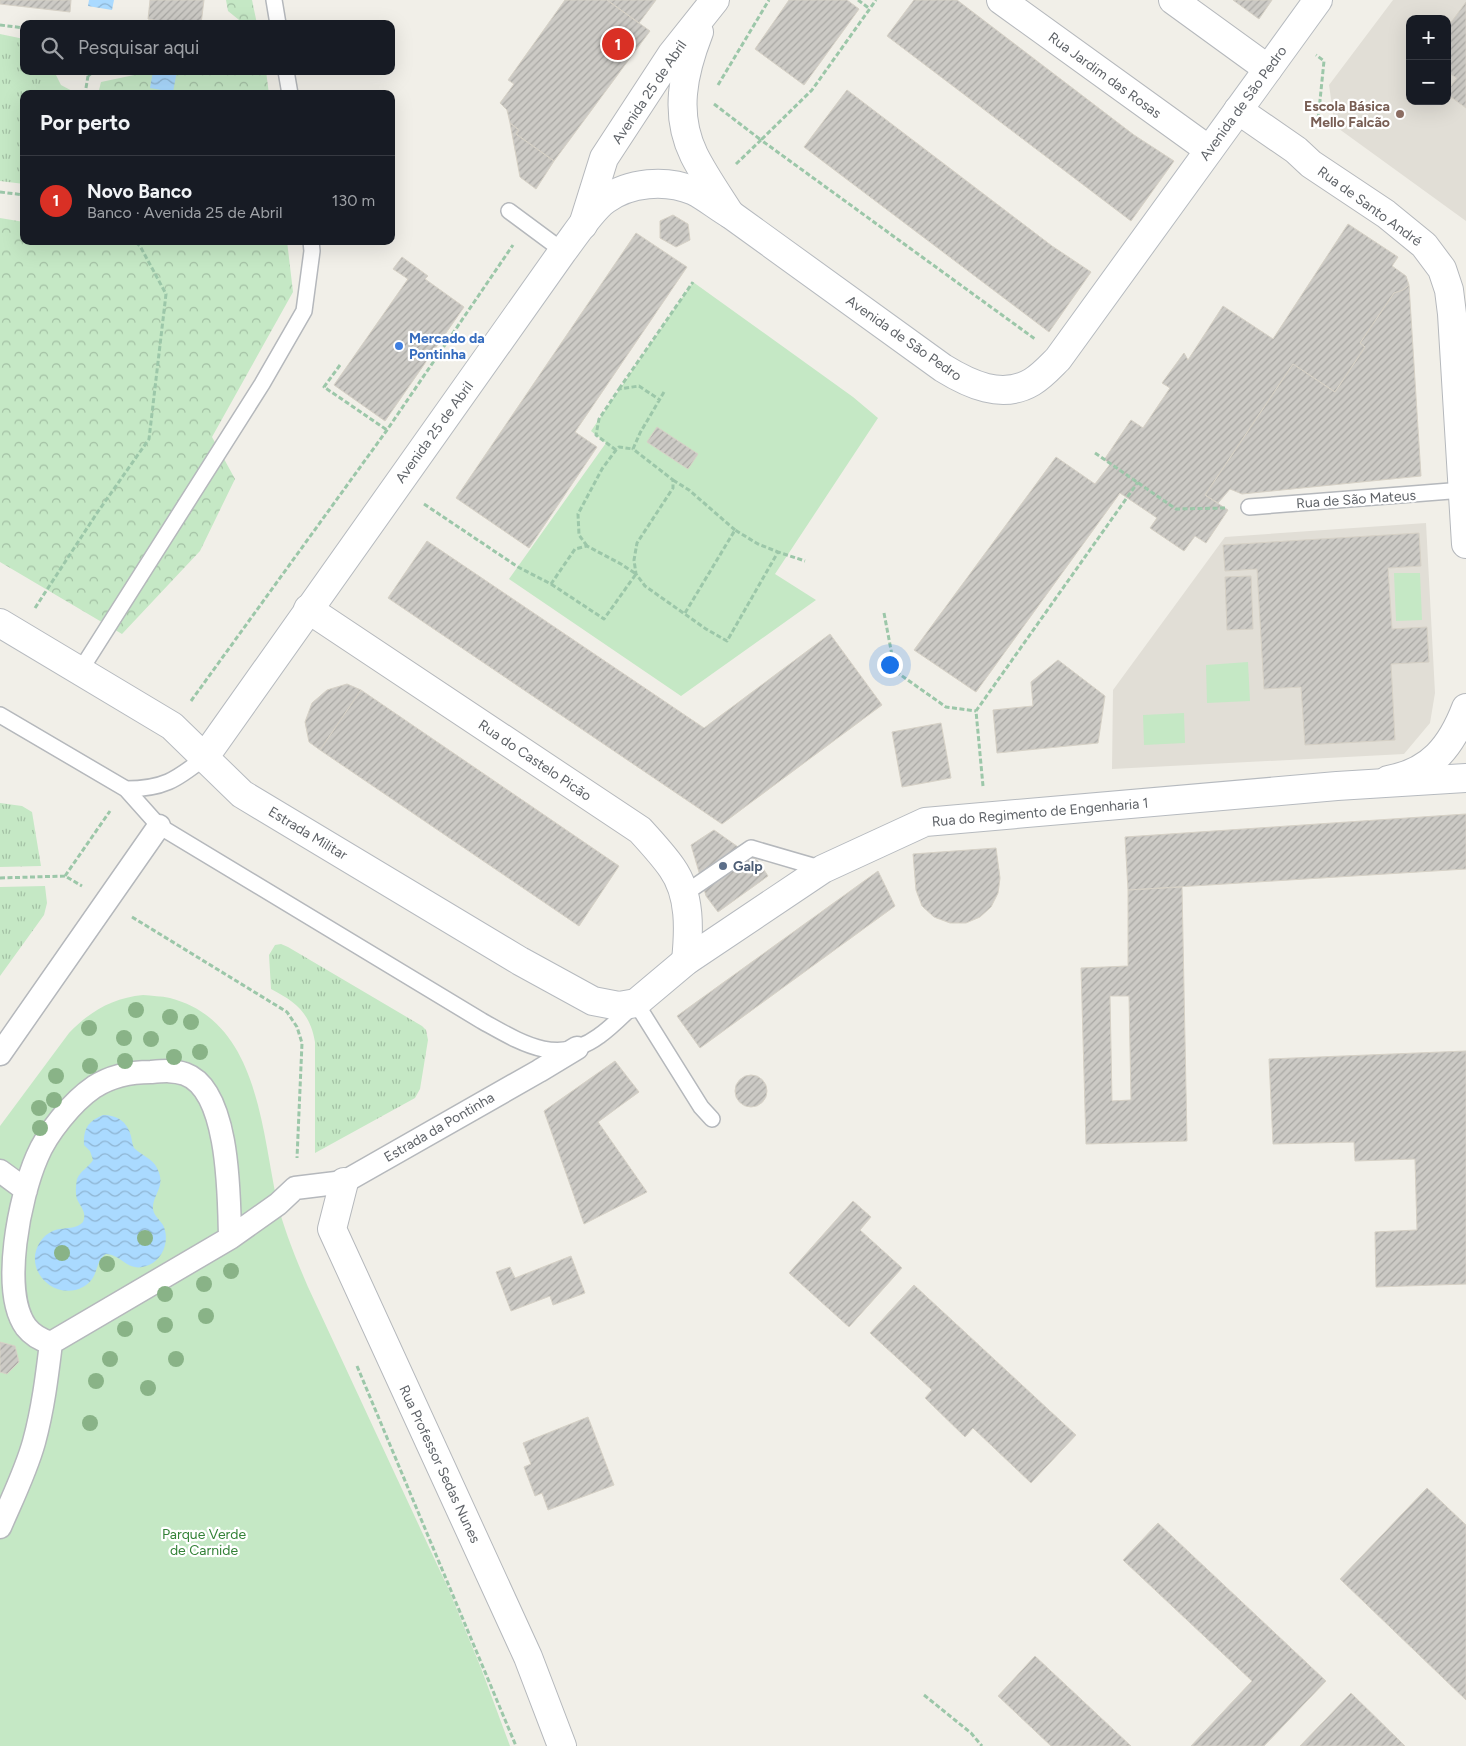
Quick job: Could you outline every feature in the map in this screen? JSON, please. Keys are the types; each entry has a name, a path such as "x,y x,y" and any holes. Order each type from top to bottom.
{"main road":[{"name":"Rua Jardim das Rosas","path":"1001,0 1209,150"},
{"path":"1173,0 1268,69"},
{"name":"Avenida de São Pedro","path":"583,225 603,201 617,192 652,184 679,186 695,192 730,214 965,382 986,388 1009,390 1030,384 1042,375 1058,358 1318,0"},
{"path":"711,6 689,58 683,82 684,129 694,155 730,214"},
{"name":"Avenida 25 de Abril","path":"204,758 308,609 583,225 604,158 672,54 711,6"},
{"name":"Rua de Santo André","path":"1238,110 1296,150 1311,164 1386,214 1424,244 1442,269 1459,311 1466,544"},
{"name":"Rua do Castelo Picão","path":"308,609 640,830 673,869 684,894 689,928 686,961"},
{"name":"Estrada Militar","path":"9,629 172,726 242,794 520,961 592,1001 619,1006 636,1003"},
{"path":"1374,783 1409,775 1423,768 1442,752 1448,744 1457,730 1466,708"},
{"name":"Rua do Regimento de Engenharia 1","path":"636,1003 686,961 823,869 925,822 1374,783 1466,778"},
{"name":"Rua Professor Sedas Nunes","path":"344,1182 332,1229 528,1657 562,1746"}],"street":[{"path":"0,1054 159,826"},
{"name":"Estrada da Pontinha","path":"296,1188 344,1182 539,1072 577,1048"},
{"path":"230,1238 227,1172 214,1106 207,1092 198,1082 187,1074 180,1072 124,1074 107,1080 93,1088 70,1108 52,1131 37,1156 26,1190 16,1237 14,1287 16,1303 25,1326 41,1340 51,1343 230,1238 278,1204 296,1188"},
{"path":"0,1171 26,1190"},
{"path":"0,1528 26,1468 34,1442 42,1411 51,1343"}],"lane":[{"path":"274,0 277,20"},
{"path":"287,75 289,90"},
{"path":"509,211 564,251"},
{"path":"80,671 262,384 304,311 311,245"},
{"name":"Rua de São Mateus","path":"1249,507 1463,490"},
{"path":"0,715 126,789 159,826 482,1021 521,1042 543,1050 559,1051 577,1048 598,1037 636,1003 701,1107 712,1119"},
{"path":"126,789 148,789 170,782 204,758"},
{"path":"684,894 751,848 823,869"}],"path":[{"path":"714,91 770,0"},
{"path":"858,0 870,9"},
{"path":"761,140 812,90 876,0"},
{"path":"0,25 20,28"},
{"path":"1291,37 1324,61 1318,120 1296,150"},
{"path":"86,90 88,76"},
{"path":"709,100 761,140 1029,333 1058,358"},
{"path":"0,192 20,194"},
{"path":"172,726 387,430 527,225"},
{"path":"9,629 149,439 166,294 139,245"},
{"path":"616,450 596,435 599,419 693,282"},
{"path":"340,365 324,387 387,430"},
{"path":"619,389 638,386 660,400"},
{"path":"633,449 664,392"},
{"path":"778,552 726,641 645,586 636,574 587,546 579,536 578,514 602,469 616,450 619,447 633,449 673,480 690,490 735,530 758,544 805,561"},
{"path":"1095,453 1176,509 1249,507"},
{"path":"396,486 518,567 551,584 604,619 636,574 634,560 637,542 673,488 673,480"},
{"path":"986,817 976,711 1138,482"},
{"path":"685,613 735,530"},
{"path":"551,584 575,549 587,546"},
{"path":"884,613 895,672 946,707 976,711"},
{"path":"66,876 126,789"},
{"path":"0,878 66,876 286,1012 297,1027 302,1043 296,1188"},
{"path":"356,1364 516,1746"},
{"path":"924,1695 971,1733 982,1746"}],"shaded area":[{"name":"Escola Básica Mello Falcão","path":"1393,0 1466,0 1466,221 1335,126 1329,85"},
{"path":"1426,523 1435,693 1430,723 1404,754 1112,769 1113,690 1225,537"}],"green space":[{"path":"226,0 252,0 256,20 239,20 228,11"},
{"path":"0,34 20,38 20,75 56,75 61,85 70,90 20,90 20,184 0,181"},
{"path":"134,75 267,75 268,90 99,90 101,82"},
{"path":"0,218 20,221 20,245 287,245 293,292 212,437 235,479 200,551 122,634 0,562"},
{"path":"693,282 853,397 878,418 775,574 816,600 681,696 509,579 606,443 591,431"},
{"path":"1394,573 1420,573 1422,620 1396,621"},
{"path":"1248,662 1250,701 1207,703 1206,665"},
{"path":"1184,713 1185,743 1144,745 1143,715"},
{"path":"0,803 22,806 32,812 41,866 0,867"},
{"path":"45,886 47,903 44,915 0,976 0,887"},
{"path":"281,944 422,1026 426,1030 428,1040 420,1089 415,1098 315,1153 315,1042 310,1023 305,1016 295,1004 271,989 269,955 275,945"},
{"name":"Parque Verde de Carnide","path":"143,995 170,998 199,1010 222,1029 238,1053 250,1080 259,1110 277,1201 295,1255 308,1287 448,1588 510,1746 0,1746 0,1126 69,1033 77,1025 103,1007 122,999"}],"water":[{"path":"89,0 114,0 112,10 88,6"},
{"path":"152,75 176,75 173,90 150,88"},
{"path":"103,1115 113,1116 121,1120 127,1126 134,1148 153,1162 157,1168 160,1175 160,1185 153,1209 165,1230 166,1242 158,1258 149,1265 142,1267 131,1266 117,1257 106,1254 102,1257 95,1274 88,1283 72,1291 62,1290 52,1287 44,1281 35,1263 36,1253 40,1242 51,1232 73,1227 83,1222 84,1213 76,1194 77,1179 93,1160 90,1151 84,1145 84,1134 90,1123"}],"building":[{"path":"0,0 71,0 70,12 0,4"},
{"path":"150,0 204,0 202,20 148,19"},
{"path":"565,0 607,0 650,31 554,161 516,134 519,130 510,123 507,110 500,103 514,84 508,80"},
{"path":"607,0 656,0 639,23"},
{"path":"789,0 847,0 859,9 804,85 755,49"},
{"path":"914,0 957,0 1134,135 1174,161 1131,221 887,36"},
{"path":"1233,0 1272,0 1259,19"},
{"path":"1466,2 1466,108 1451,97 1451,86 1457,78 1451,74 1451,23"},
{"path":"847,90 1052,246 1091,272 1049,332 804,147"},
{"path":"510,123 519,130 516,134 554,161 536,189 520,177"},
{"path":"673,215 688,224 690,240 676,247 660,238 660,221"},
{"path":"1348,224 1398,257 1392,266 1406,276 1409,285 1403,290 1394,293 1360,343 1365,347 1335,392 1293,364 1205,495 1228,510 1206,543 1195,536 1184,551 1150,528 1157,518 1120,493 976,692 914,650 1056,457 1095,484 1111,463 1104,460 1131,420 1143,428 1170,388 1162,383 1184,353 1188,360 1223,306 1273,339"},
{"path":"636,233 687,267 575,432 597,447 529,548 456,498"},
{"name":"Mercado da Pontinha","path":"402,257 428,276 425,279 464,307 385,421 334,385 408,279 393,269"},
{"path":"1409,285 1421,476 1242,494 1230,489 1218,503 1205,495 1293,364 1335,392 1365,347 1360,343 1394,293 1403,290"},
{"path":"657,427 698,454 688,469 647,442"},
{"path":"1419,533 1421,566 1388,568 1392,629 1427,627 1429,662 1391,664 1395,740 1305,745 1301,687 1264,689 1257,569 1225,571 1223,545"},
{"path":"427,541 704,728 830,634 882,705 722,824 388,598"},
{"path":"1251,576 1253,629 1227,630 1225,577"},
{"path":"1058,660 1105,696 1098,743 997,753 993,710 1033,706 1031,682"},
{"path":"347,684 361,690 320,750 309,742 305,722 312,703 327,690"},
{"path":"361,690 619,866 579,926 320,750"},
{"path":"941,723 951,778 902,787 892,732"},
{"path":"1466,814 1466,869 1128,890 1125,837"},
{"path":"714,830 758,861 768,876 718,912 706,896 691,845"},
{"path":"996,848 1000,878 998,893 991,907 980,917 966,923 950,923 934,917 922,906 916,890 913,854"},
{"path":"878,871 895,906 700,1048 677,1016"},
{"path":"1182,887 1187,1141 1086,1144 1081,968 1128,966 1128,890","holes":["1110,996 1129,996 1131,1100 1112,1101"]},
{"path":"1466,1051 1466,1284 1376,1287 1375,1232 1417,1230 1415,1159 1355,1161 1354,1142 1273,1144 1269,1059"},
{"path":"615,1061 639,1092 598,1122 647,1192 584,1224 544,1111"},
{"path":"751,1075 757,1076 762,1080 766,1085 766,1097 762,1102 757,1106 751,1107 745,1106 740,1102 736,1097 735,1091 736,1085 740,1080 745,1076"},
{"path":"853,1201 871,1217 860,1230 902,1268 849,1327 789,1273"},
{"path":"571,1256 585,1293 553,1305 550,1296 511,1311 496,1272 510,1267 515,1278"},
{"path":"914,1285 1076,1435 1031,1483 973,1428 965,1437 925,1398 932,1390 870,1333"},
{"path":"0,1342 15,1346 19,1362 7,1374 0,1372"},
{"path":"588,1417 614,1485 548,1510 542,1493 535,1496 524,1467 531,1464 523,1443"},
{"path":"1427,1488 1466,1525 1466,1700 1340,1579"},
{"path":"1158,1523 1326,1681 1264,1746 1191,1746 1252,1681 1123,1560"},
{"path":"1035,1656 1131,1746 1051,1746 998,1696"},
{"path":"1351,1693 1405,1746 1300,1746"}],"place":[{"name":"Novo Banco","path":"618,44"},
{"name":"Escola Básica Mello Falcão","path":"1400,114"},
{"name":"Mercado da Pontinha","path":"399,346"},
{"name":"Galp","path":"723,866"}]}
